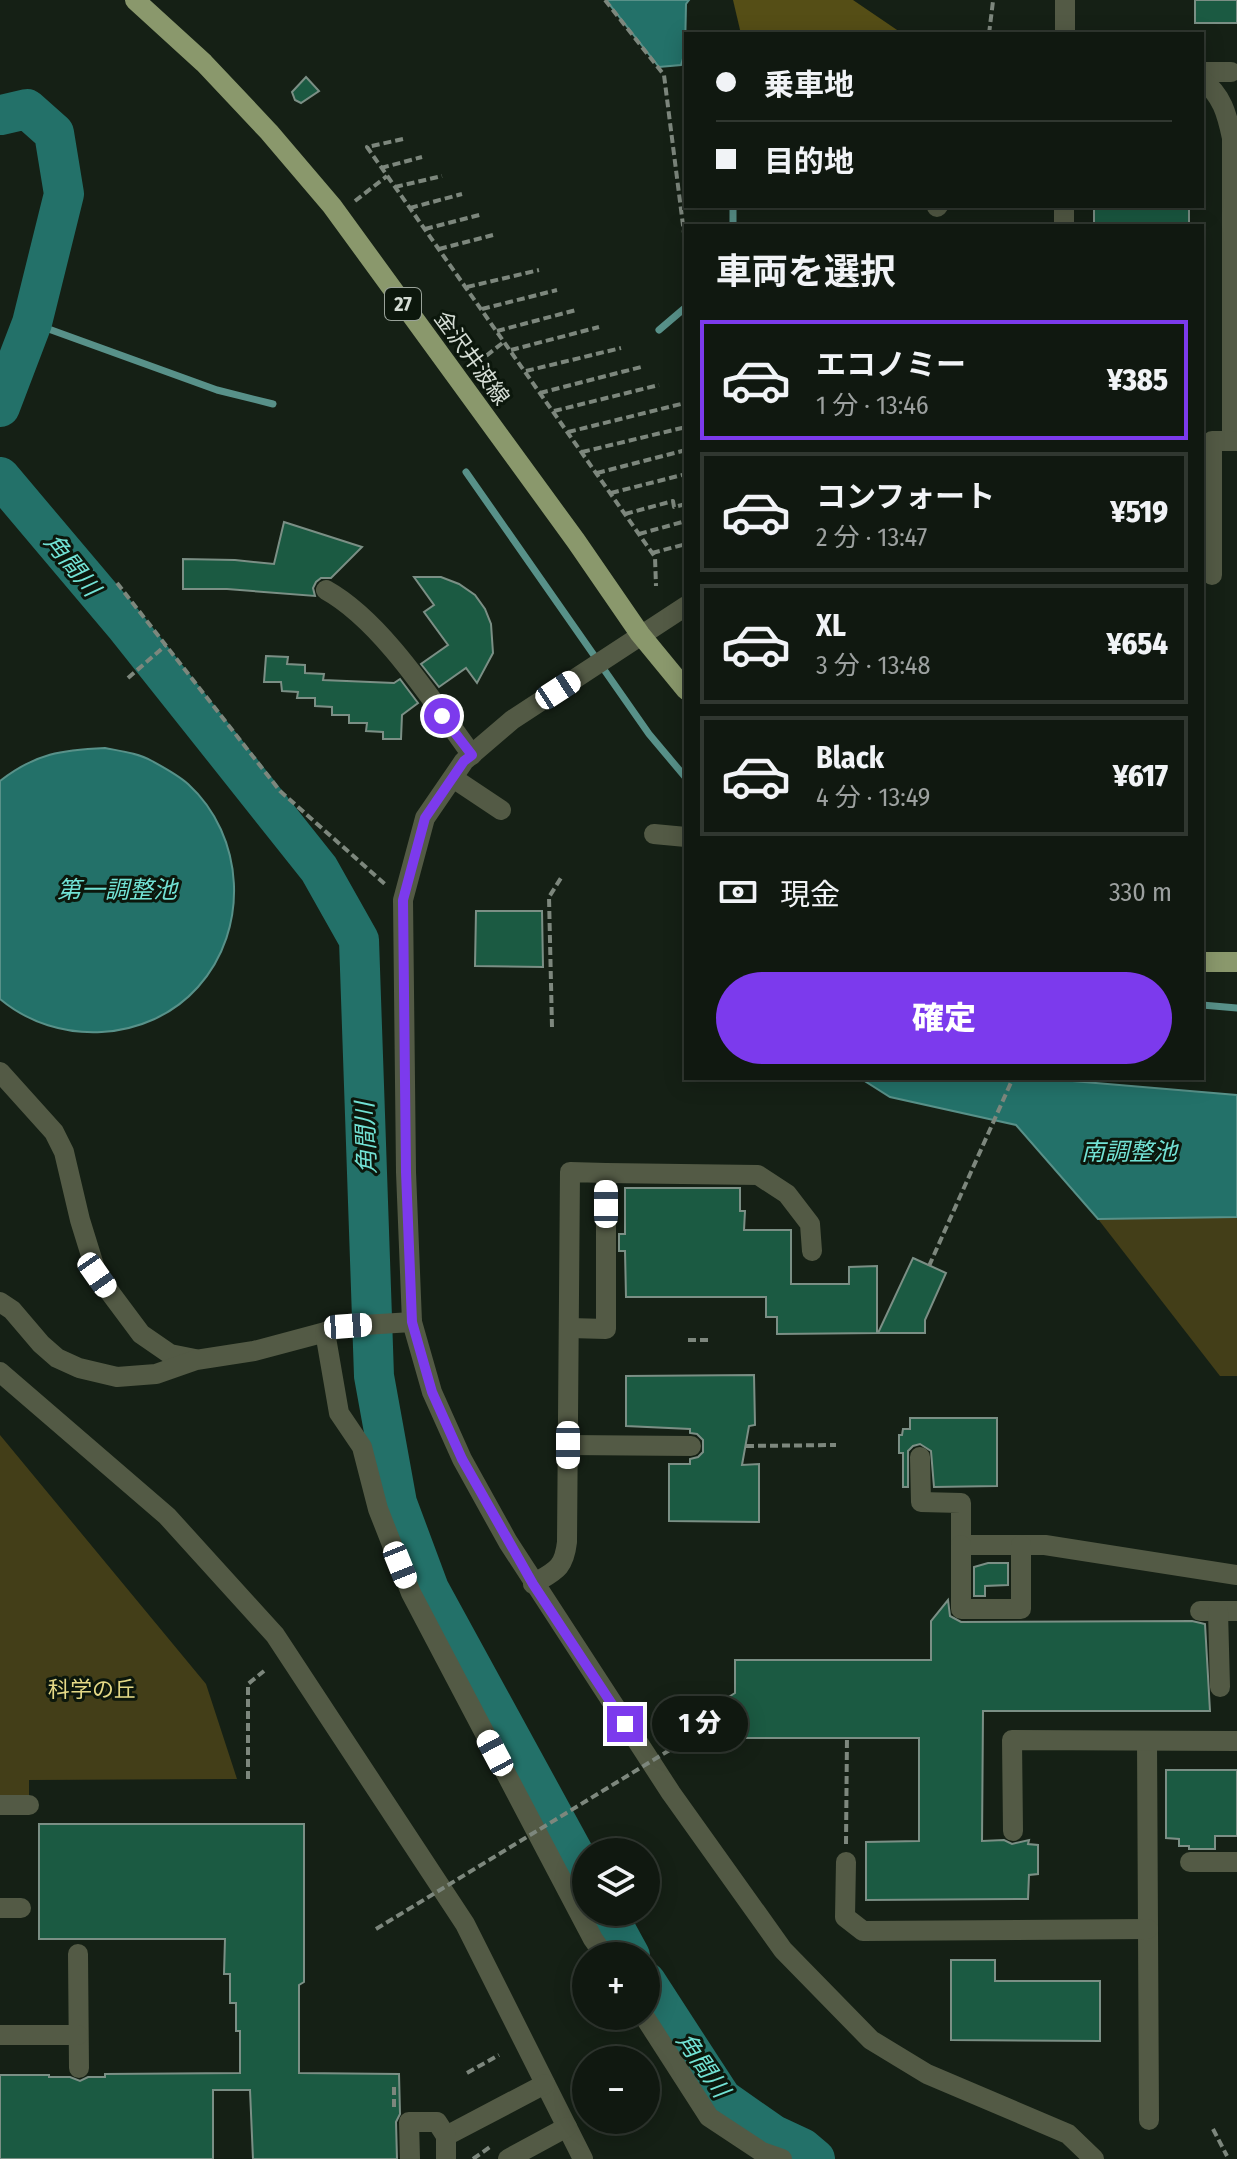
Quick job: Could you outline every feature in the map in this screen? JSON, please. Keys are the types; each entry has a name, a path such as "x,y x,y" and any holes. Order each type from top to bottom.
{"main road":[{"name":"金沢井波線","path":"135,0 204,63 269,132 332,206 640,634 684,688"},
{"path":"1204,962 1237,962"}],"street":[{"path":"1065,0 1065,32"},
{"path":"1204,72 1231,72"},
{"path":"1204,81 1213,88 1227,111 1232,138 1234,441 1212,441 1212,575"},
{"path":"326,590 341,598 373,626 472,755"},
{"path":"684,607 512,720 472,755 425,818 403,900 406,1172 412,1322 432,1392 462,1459 533,1584 671,1793 783,1950 871,2040 927,2074 1068,2134 1094,2159"},
{"path":"453,778 501,810"},
{"path":"654,834 684,837"},
{"path":"0,1072 54,1132 64,1152 97,1275 141,1334 170,1354 196,1360"},
{"path":"533,1584 560,1568 566,1558 570,1172 758,1175 787,1194 810,1224 812,1251"},
{"path":"570,1328 606,1329 606,1173"},
{"path":"0,1302 12,1310 57,1358 79,1368 117,1377 156,1374 196,1360 254,1351 348,1326 412,1322"},
{"path":"325,1332 339,1413 362,1447 378,1509 411,1593 596,1942"},
{"path":"0,1372 167,1516 275,1635 465,1924 583,2159"},
{"path":"568,1445 691,1446"},
{"path":"920,1457 921,1502 961,1503 961,1609 1021,1609 1021,1545"},
{"path":"961,1545 1045,1545 1237,1575"},
{"path":"1218,1611 1220,1687"},
{"path":"1013,1831 1012,1740 1237,1741"},
{"path":"1147,1741 1149,2120"},
{"path":"0,1805 29,1805"},
{"path":"846,1862 845,1917 863,1931 1148,1929"},
{"path":"1190,1862 1237,1862"},
{"path":"0,1908 21,1908"},
{"path":"78,1954 79,2068"},
{"path":"653,2030 709,2117 762,2152 782,2159"},
{"path":"0,2035 78,2035"},
{"path":"446,2136 545,2084"},
{"path":"410,2159 409,2122 437,2122 446,2136 446,2159"},
{"path":"508,2159 567,2127"}],"path":[{"path":"605,0 664,75 684,233"},
{"path":"989,32 993,1"},
{"path":"403,139 367,147 655,557 656,586"},
{"path":"381,168 422,157"},
{"path":"355,201 387,176"},
{"path":"395,187 442,176"},
{"path":"410,208 462,194"},
{"path":"425,229 483,214"},
{"path":"439,249 493,235"},
{"path":"467,287 539,270"},
{"path":"482,309 557,290"},
{"path":"497,331 576,310"},
{"path":"511,350 599,327"},
{"path":"477,363 505,341"},
{"path":"526,371 621,348"},
{"path":"540,393 641,367"},
{"path":"554,411 659,385"},
{"path":"568,432 681,404"},
{"path":"582,452 684,427"},
{"path":"597,473 684,451"},
{"path":"611,493 684,475"},
{"path":"625,514 673,501 674,507 684,504"},
{"path":"639,534 684,522"},
{"path":"652,553 684,545"},
{"path":"117,583 280,791 403,900"},
{"path":"128,678 165,646"},
{"path":"552,1027 549,897 561,878"},
{"path":"929,1266 1012,1080"},
{"path":"688,1340 711,1340"},
{"path":"746,1446 836,1445"},
{"path":"248,1779 248,1684 264,1671"},
{"path":"376,1929 737,1709"},
{"path":"846,1862 847,1736"},
{"path":"467,2073 499,2055"},
{"path":"1213,2129 1227,2156"}],"green space":[{"path":"1237,1217 1237,1376 1220,1376 1098,1219"},
{"name":"科学の丘","path":"0,1435 206,1684 237,1779 29,1780 29,1805 0,1805"}],"shaded area":[{"path":"733,0 853,0 900,32 741,32"}],"water":[{"path":"606,0 689,0 686,4 681,65 659,67"},
{"name":"第一調整池","path":"105,748 141,756 161,766 188,784 207,805 221,830 230,856 234,883 233,911 215,964 198,987 177,1006 154,1019 128,1028 102,1032 75,1031 23,1015 0,999 0,781 26,764 50,755"},
{"name":"南調整池","path":"863,1080 1061,1080 1237,1095 1237,1217 1098,1219 1016,1125 890,1097"}],"building":[{"path":"1195,0 1237,0 1237,23 1195,23"},
{"path":"306,77 319,91 301,103 295,100 292,92"},
{"path":"1094,208 1189,208 1189,224 1094,224"},
{"path":"284,522 362,547 331,578 321,578 316,582 313,588 315,596 183,589 183,559 274,564"},
{"path":"414,577 441,577 459,584 475,595 485,609 491,624 493,653 477,683 466,668 439,687 421,664 448,645 424,612 434,605"},
{"path":"266,656 288,657 287,664 305,665 305,673 324,674 323,680 394,683 400,679 418,703 402,715 401,739 383,739 383,732 366,731 367,723 349,723 349,715 332,715 332,707 315,706 315,698 297,698 298,692 282,691 281,682 264,682"},
{"path":"476,911 542,911 543,967 475,966"},
{"path":"625,1188 740,1188 740,1211 745,1211 744,1230 791,1230 791,1284 849,1284 849,1267 877,1266 877,1333 777,1334 777,1317 766,1317 766,1297 626,1297 625,1251 619,1251 619,1234 625,1234"},
{"path":"913,1258 946,1273 925,1320 925,1333 878,1333"},
{"path":"754,1375 755,1425 749,1426 742,1465 759,1464 759,1522 669,1521 669,1464 690,1464 690,1459 703,1452 703,1440 697,1434 690,1433 690,1429 626,1426 626,1376"},
{"path":"910,1418 997,1418 997,1486 934,1487 931,1451 920,1444 908,1451 908,1487 903,1487 903,1453 899,1453 899,1435 902,1435 903,1429 910,1429"},
{"path":"1008,1563 1008,1585 985,1586 985,1596 974,1596 974,1567"},
{"path":"948,1600 950,1616 961,1622 1192,1621 1205,1624 1210,1711 983,1711 982,1841 1004,1840 1012,1844 1029,1840 1028,1844 1038,1845 1038,1874 1029,1875 1028,1899 866,1900 866,1842 919,1841 919,1738 735,1738 735,1733 671,1733 735,1693 735,1660 931,1660 931,1621"},
{"path":"1166,1770 1237,1770 1237,1836 1215,1836 1215,1849 1189,1849 1189,1846 1179,1846 1179,1839 1166,1838"},
{"path":"39,1824 304,1824 304,1982 299,1985 299,2073 399,2074 397,2159 253,2159 250,2090 213,2090 213,2159 0,2159 0,2075 49,2075 80,2081 88,2077 105,2077 105,2074 240,2073 236,2003 230,2003 230,1974 224,1974 225,1939 39,1939"},
{"path":"951,1960 995,1960 995,1981 1100,1981 1100,2041 951,2040"}],"waterway":[{"name":"角間川","path":"0,407 32,323 64,194 54,133 27,109 1,115"},
{"path":"733,208 733,224"},
{"path":"659,330 684,309"},
{"path":"32,323 217,390 273,404"},
{"path":"466,472 649,734 684,776"},
{"name":"角間川","path":"0,477 125,625 319,869 359,940 374,1376 397,1503 429,1589 572,1850"},
{"path":"1204,1005 1237,1008"},
{"name":"角間川","path":"614,1926 622,1942"},
{"name":"角間川","path":"660,2004 722,2099 815,2159"}],"route":[{"path":"442,716 472,755 464,761 425,818 403,900 406,1172 412,1322 432,1392 462,1459 533,1584 625,1724"}]}
